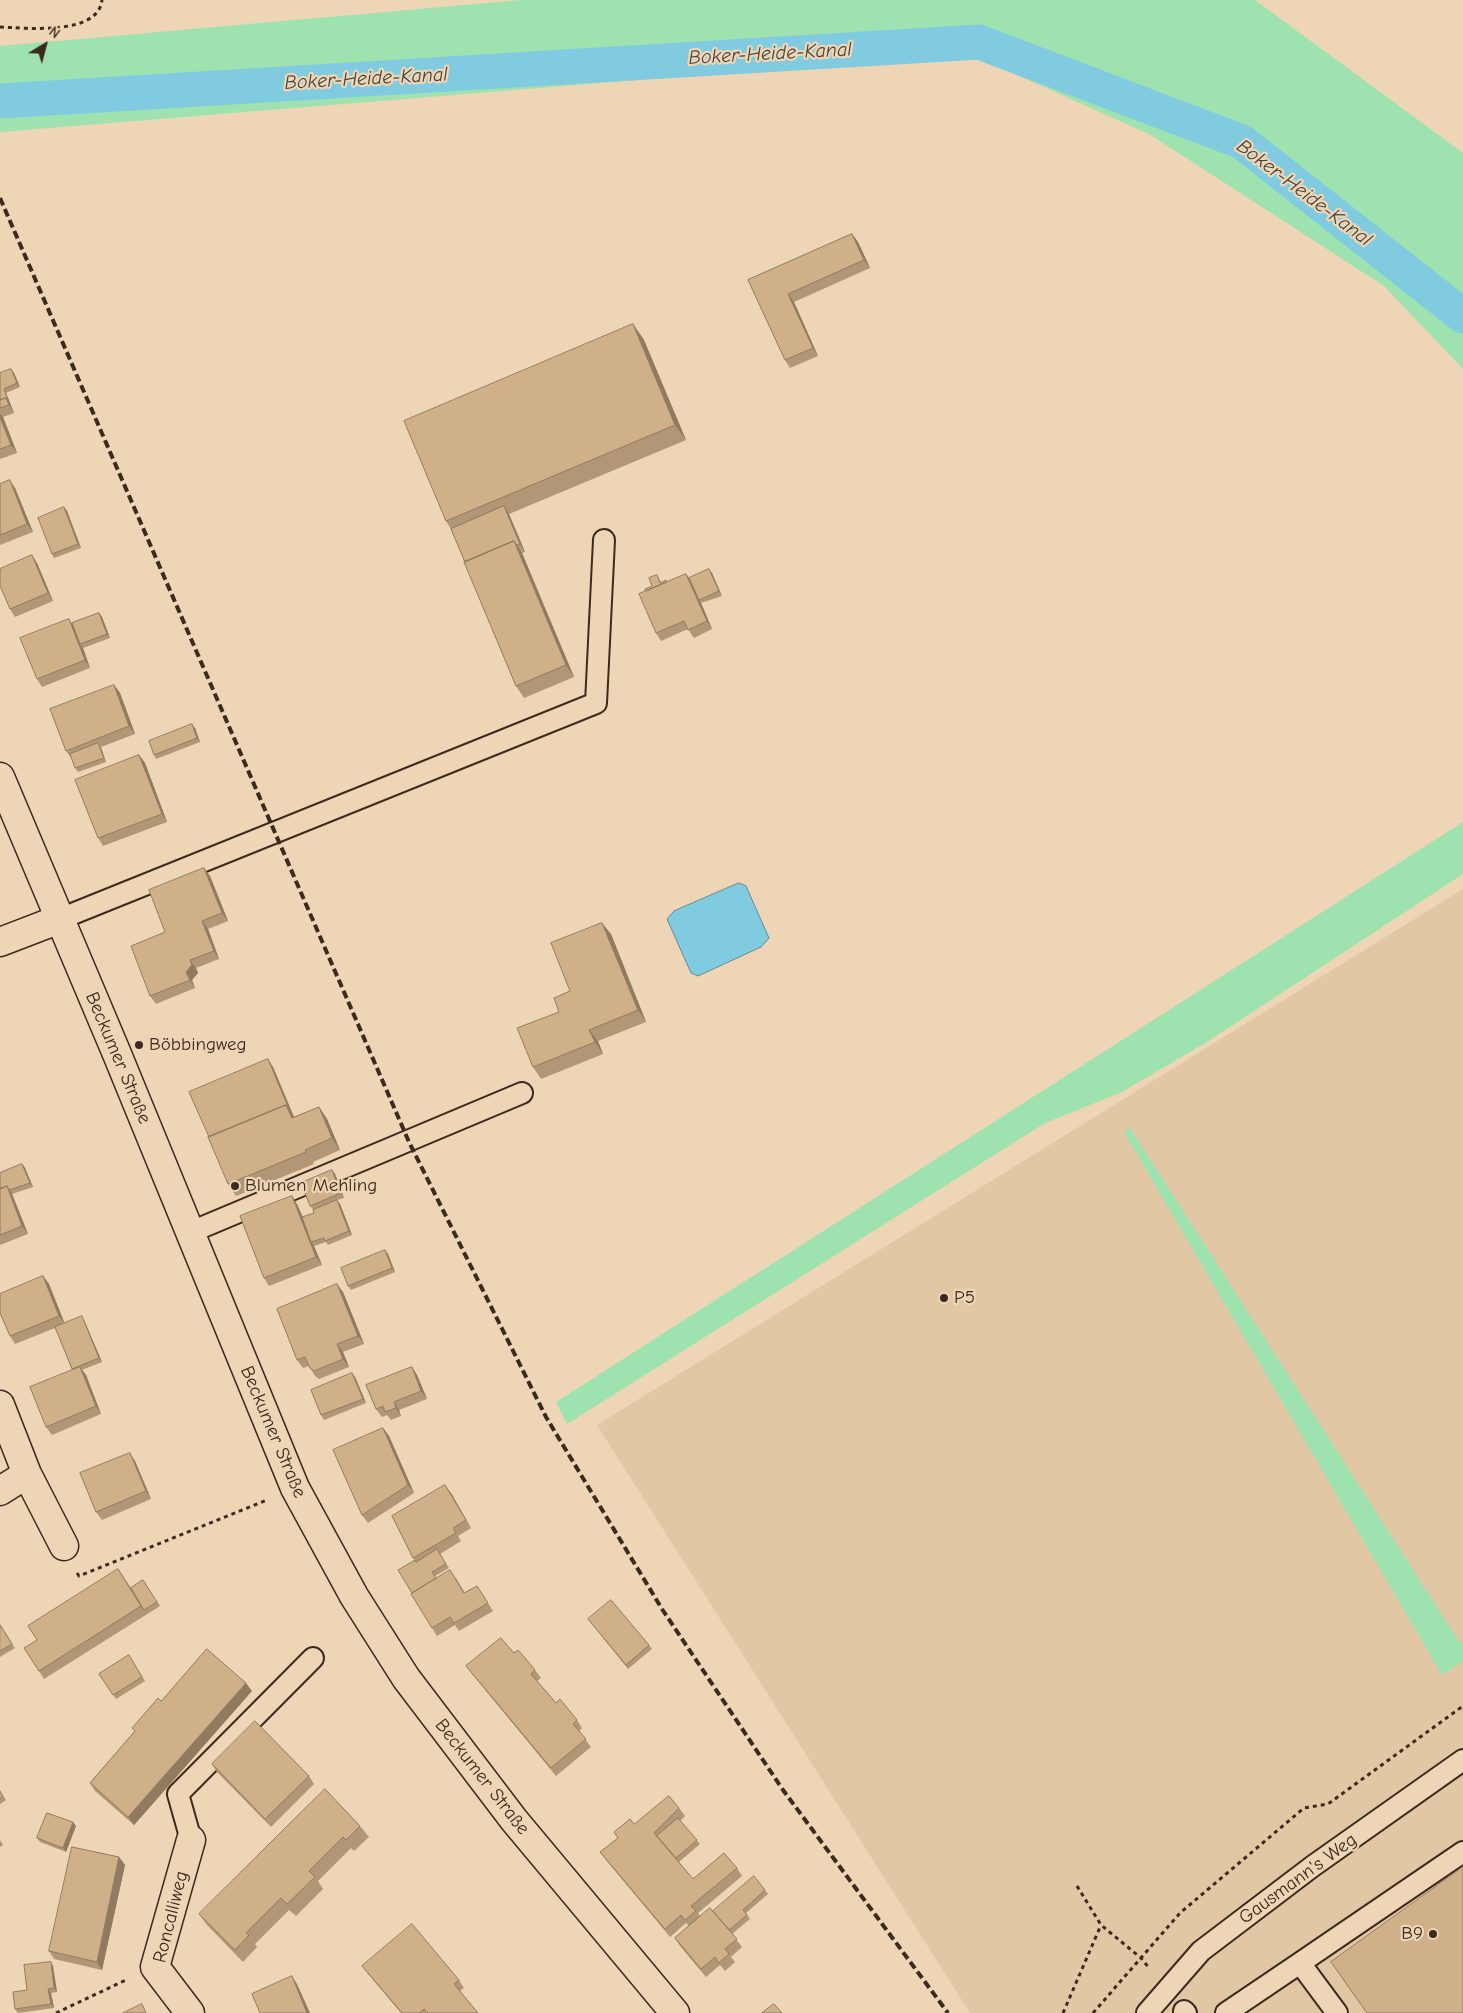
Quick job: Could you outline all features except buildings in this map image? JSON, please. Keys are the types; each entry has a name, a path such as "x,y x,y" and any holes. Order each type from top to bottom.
{"main road":[{"name":"Beckumer Straße","path":"0,777 191,1232 295,1488 354,1596 406,1678 514,1820 675,2013"},
{"path":"0,942 60,919"},
{"path":"0,1405 28,1474 64,1546"},
{"path":"0,1491 28,1474"},
{"name":"Roncalliweg","path":"190,2013 155,1967 191,1840"}],"lane":[{"path":"60,919 596,704 604,540"},
{"path":"191,1232 522,1093"},
{"path":"191,1840 178,1794 312,1658"},
{"name":"Gausmann's Weg","path":"1147,2013 1209,1945 1312,1866 1463,1760"},
{"path":"1226,2013 1463,1852"},
{"path":"1300,1963 1337,2013"}],"path":[{"path":"0,27 74,26 92,18 102,0"},
{"path":"64,1546 79,1576 295,1488"},
{"path":"1092,2013 1180,1913 1298,1812 1304,1808 1328,1804 1463,1706"},
{"path":"1077,1886 1101,1925 1141,1958 1167,1989"},
{"path":"1063,2013 1101,1925"},
{"path":"56,2013 155,1967"}],"shaded area":[{"name":"P5","path":"1463,889 1463,2013 970,2013 597,1425"}],"green space":[{"path":"521,0 1255,0 1463,153 1463,369 1384,286 1149,134 968,53 0,132 0,46"},
{"path":"1463,822 1463,874 1207,1042 1122,1092 1045,1123 567,1424 556,1402"},
{"path":"1130,1128 1460,1643 1463,1642 1463,1661 1442,1675 1124,1132"}],"water":[{"path":"739,883 746,886 769,938 761,947 698,976 691,973 667,919 674,911"}],"waterway":[{"name":"Boker-Heide-Kanal","path":"0,101 979,42 1242,142 1463,316"}],"railway":[{"path":"0,198 409,1142 546,1417 662,1609 783,1790 948,2013"}],"place":[{"name":"Böbbingweg","path":"139,1045"},
{"name":"Blumen Mehling","path":"235,1186"},
{"name":"P5","path":"944,1298"},
{"name":"B9","path":"1433,1934"}]}
